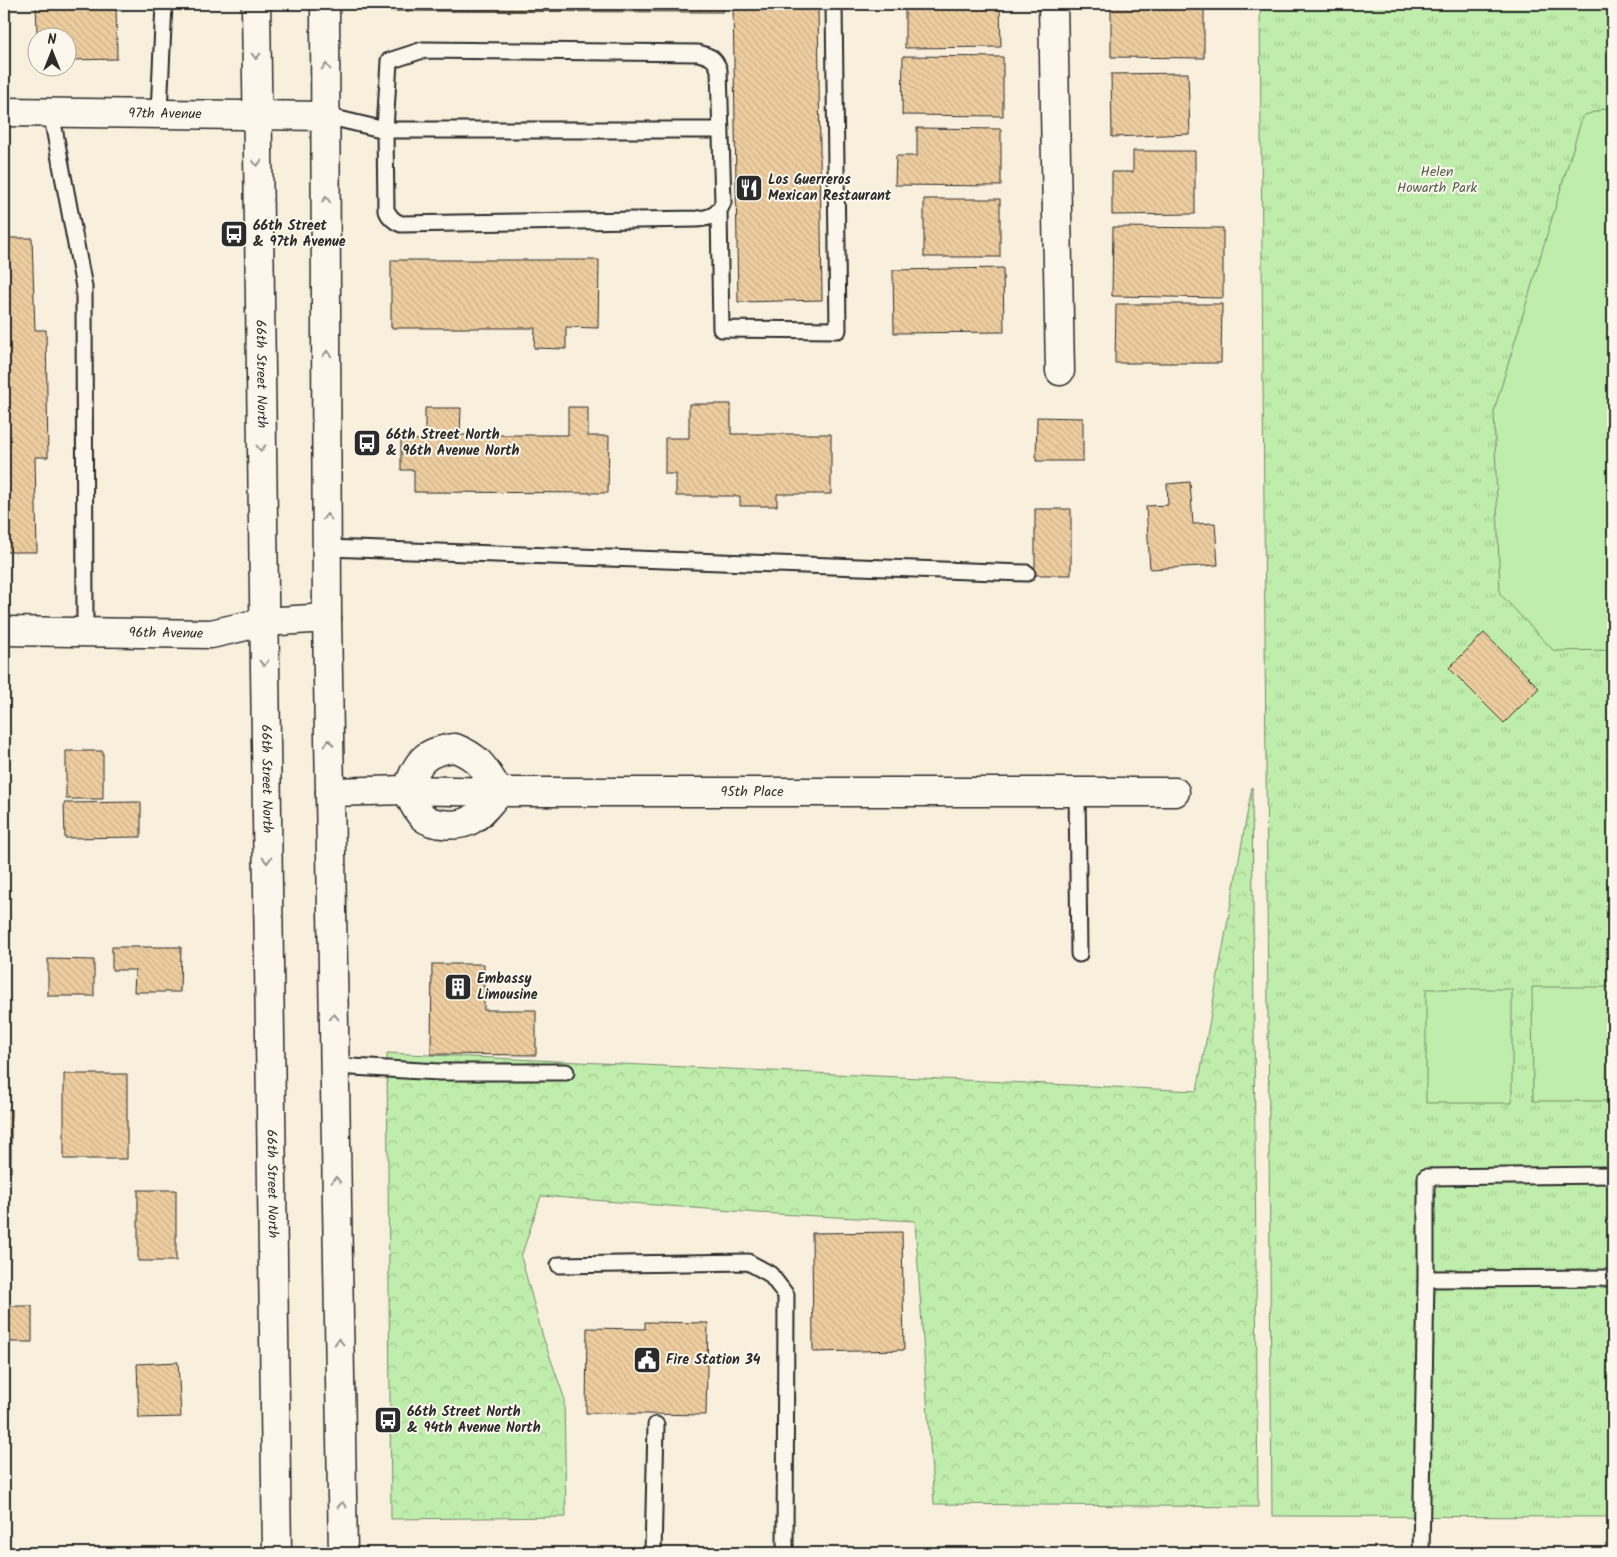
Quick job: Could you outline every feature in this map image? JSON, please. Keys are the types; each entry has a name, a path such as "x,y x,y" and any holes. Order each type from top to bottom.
{"main road":[{"name":"66th Street North","path":"256,4 277,1553"},
{"path":"325,4 327,618 343,1553"},
{"path":"1053,4 1060,371"},
{"name":"97th Avenue","path":"4,112 326,116"},
{"name":"96th Avenue","path":"4,631 211,634 264,622 327,618"},
{"path":"407,790 414,771 426,757 439,750 455,748 468,753 479,761 499,792"},
{"name":"95th Place","path":"330,792 407,790 499,792 1175,792"}],"lane":[{"path":"159,113 164,4"},
{"path":"719,211 721,330 838,330 834,4"},
{"path":"423,50 698,53 710,56 716,62 719,70 724,202 719,211 710,218 697,219 401,224 395,222 386,210 385,130 389,61 423,50"},
{"path":"51,112 84,287 85,631"},
{"path":"326,116 385,130 721,130"},
{"path":"327,548 1026,573"},
{"path":"1077,792 1079,954"},
{"path":"335,1066 439,1072 566,1072"},
{"path":"1421,1553 1426,1177 1613,1175"},
{"path":"559,1264 748,1262 770,1274 786,1294 786,1553"},
{"path":"1426,1279 1613,1278"},
{"path":"653,1553 656,1425"}],"green space":[{"name":"Helen Howarth Park","path":"1260,4 1613,4 1613,1517 1272,1516"},
{"path":"1613,106 1613,650 1554,651 1500,594 1494,411 1582,118 1585,115"},
{"path":"1252,787 1258,1507 934,1504 915,1221 758,1213 541,1196 521,1257 543,1337 564,1397 566,1517 391,1519 387,1053 1197,1091"},
{"path":"1532,987 1613,987 1613,1101 1533,1101"},
{"path":"1426,989 1512,989 1512,1103 1426,1103"}],"building":[{"path":"36,4 116,4 117,59 78,60 78,28 37,28"},
{"path":"386,4 723,4 723,12 386,11"},
{"path":"733,4 818,4 822,300 738,302"},
{"path":"905,4 976,4 976,7 1000,6 1001,47 905,48"},
{"path":"1111,4 1204,4 1204,58 1111,57"},
{"path":"903,56 1003,57 1003,116 902,115"},
{"path":"1188,73 1190,134 1112,137 1111,74"},
{"path":"917,128 1001,129 1001,186 895,185 896,156 917,156"},
{"path":"1133,151 1195,151 1195,214 1112,215 1112,172 1133,172"},
{"path":"924,199 1000,199 1000,257 924,257"},
{"path":"1113,227 1223,228 1223,298 1112,296"},
{"path":"4,238 32,238 35,330 46,330 48,457 35,457 37,552 4,552"},
{"path":"391,260 599,260 598,328 566,327 566,349 534,348 535,328 391,328"},
{"path":"1003,268 1004,332 894,333 893,270"},
{"path":"1116,304 1222,304 1221,363 1115,363"},
{"path":"689,404 731,404 731,434 831,434 831,494 777,494 777,506 740,506 740,496 676,496 676,474 665,474 665,438 689,438"},
{"path":"568,407 588,407 588,436 609,436 608,493 414,492 414,470 401,470 401,439 425,440 425,408 461,408 460,435 568,435"},
{"path":"1037,417 1083,418 1083,461 1036,461"},
{"path":"1190,482 1193,524 1215,523 1218,565 1150,569 1146,506 1168,505 1167,484"},
{"path":"1035,509 1071,509 1071,575 1035,575"},
{"path":"1484,633 1539,688 1504,723 1449,668"},
{"path":"66,751 103,751 103,799 66,799"},
{"path":"141,802 141,837 65,838 64,803"},
{"path":"112,947 181,947 180,992 134,992 135,970 112,970"},
{"path":"48,959 94,960 94,996 48,996"},
{"name":"Embassy Limousine","path":"432,964 484,964 484,1010 536,1010 536,1055 431,1054"},
{"path":"64,1074 127,1074 127,1159 64,1159"},
{"path":"4,1109 11,1109 11,1172 4,1171"},
{"path":"138,1190 176,1190 176,1261 138,1261"},
{"path":"902,1232 904,1350 813,1352 812,1233"},
{"path":"4,1306 32,1306 32,1342 4,1342"},
{"name":"Fire Station 34","path":"645,1322 708,1323 706,1415 586,1413 587,1328 645,1329"},
{"path":"178,1362 181,1417 139,1418 137,1364"}],"place":[{"name":"Los Guerreros Mexican Restaurant","path":"749,188"},
{"name":"66th Street & 97th Avenue","path":"234,234"},
{"name":"66th Street North & 96th Avenue North","path":"367,443"},
{"name":"Embassy Limousine","path":"458,987"},
{"name":"Fire Station 34","path":"647,1360"},
{"name":"66th Street North & 94th Avenue North","path":"388,1420"}]}
